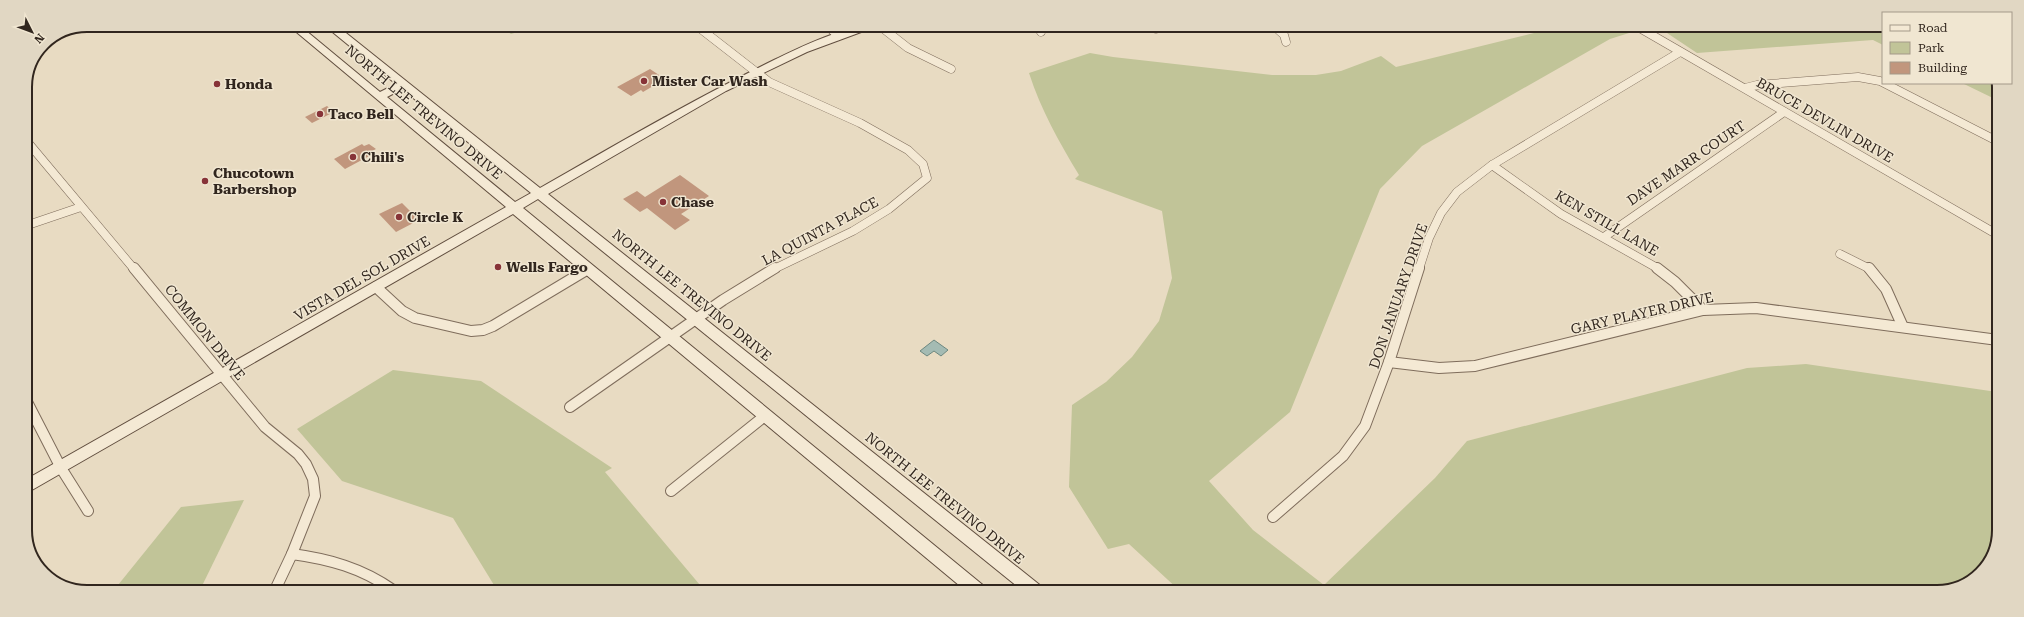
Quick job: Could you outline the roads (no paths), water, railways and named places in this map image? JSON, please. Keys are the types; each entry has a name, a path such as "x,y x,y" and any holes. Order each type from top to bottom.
{"main road":[{"name":"NORTH LEE TREVINO DRIVE","path":"302,32 971,585"},
{"name":"NORTH LEE TREVINO DRIVE","path":"338,32 1028,585"},
{"name":"VISTA DEL SOL DRIVE","path":"32,484 722,89 756,72 850,32"},
{"path":"380,96 403,85"}],"street":[{"path":"706,32 756,72"},
{"path":"834,32 838,36"},
{"path":"888,32 908,48 951,69"},
{"path":"1281,32 1284,35 1286,42"},
{"name":"BRUCE DEVLIN DRIVE","path":"1647,32 1992,232"},
{"name":"DON JANUARY DRIVE","path":"1273,517 1342,456 1353,444 1365,426 1389,362 1429,238 1442,213 1458,192 1492,165 1680,52"},
{"name":"LA QUINTA PLACE","path":"570,407 696,319 762,276 852,231 889,209 927,178 925,166 895,141 868,126 780,89 766,81 756,72"},
{"path":"1745,88 1757,85 1858,77 1868,78 1882,83"},
{"path":"1884,84 1992,138"},
{"name":"DAVE MARR COURT","path":"1604,237 1784,112"},
{"name":"COMMON DRIVE","path":"32,148 126,259 264,428 298,454 306,464 313,479 315,496 292,554 277,585"},
{"name":"KEN STILL LANE","path":"1492,165 1561,214 1654,266 1675,282 1703,310"},
{"path":"32,224 81,207"},
{"path":"1840,254 1871,270 1884,286 1903,327"},
{"path":"376,287 402,311 415,318 471,332 494,326 588,269"},
{"name":"GARY PLAYER DRIVE","path":"1389,362 1431,369 1464,369 1703,310 1756,308 1992,339"},
{"path":"32,412 60,468 88,511"},
{"path":"671,491 766,415"},
{"path":"292,554 324,558 354,567 378,578 386,585"}],"water":[{"path":"934,340 948,350 941,356 934,351 927,356 920,351"}],"place":[{"name":"Mister Car Wash","path":"644,81"},
{"name":"Honda","path":"217,84"},
{"name":"Taco Bell","path":"320,114"},
{"name":"Chili's","path":"353,157"},
{"name":"Chucotown Barbershop","path":"205,181"},
{"name":"Chase","path":"663,202"},
{"name":"Circle K","path":"399,217"},
{"name":"Wells Fargo","path":"498,267"}]}
